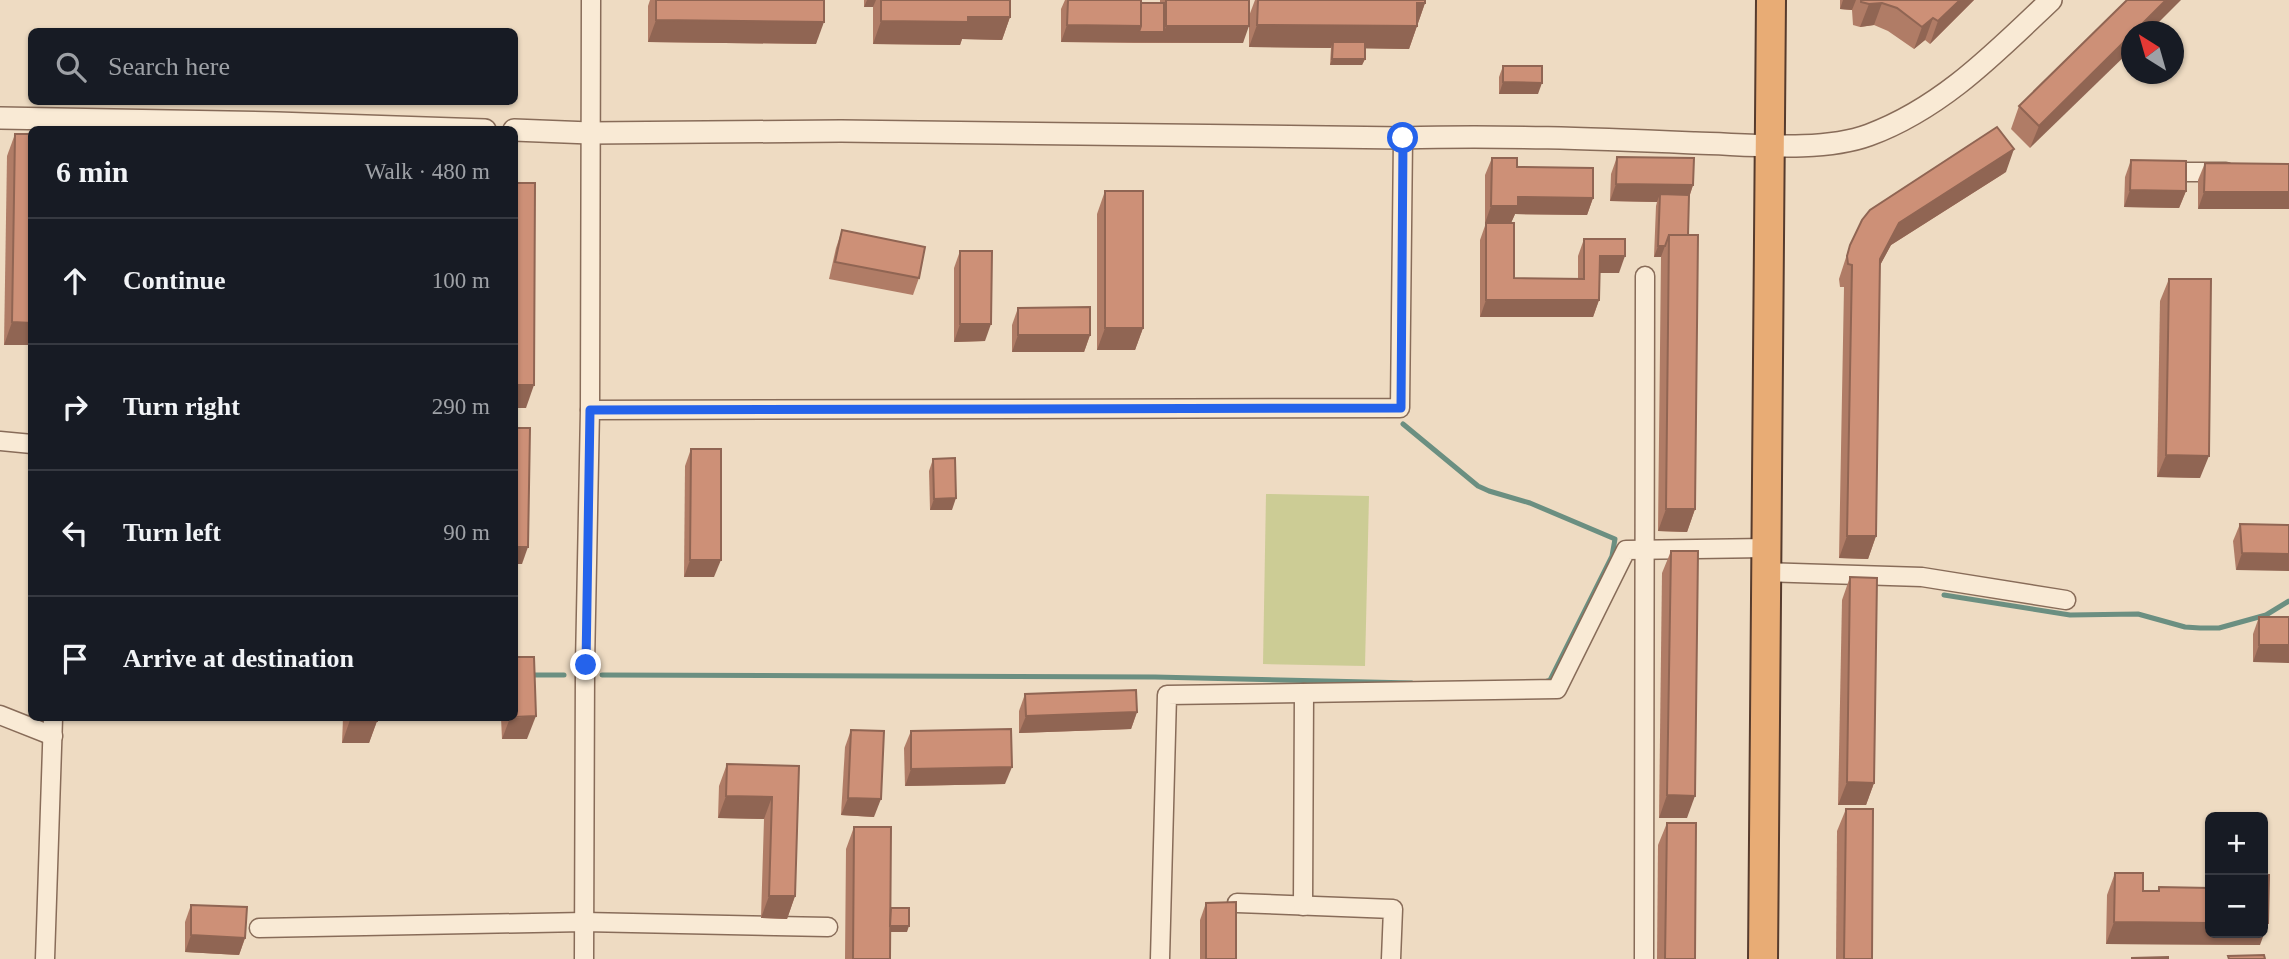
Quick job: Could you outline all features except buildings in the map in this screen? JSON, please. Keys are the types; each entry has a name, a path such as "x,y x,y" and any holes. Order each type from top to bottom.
{"highway":[{"path":"1763,959 1771,0"}],"street":[{"path":"584,959 591,0"},
{"path":"518,130 590,133 841,131 1403,138 1483,136 1829,145 1849,141 1897,122 1960,84 2051,0"},
{"path":"0,118 374,126"},
{"path":"590,410 1401,408 1403,138"},
{"path":"2156,172 2249,172"},
{"path":"1644,959 1645,275"},
{"path":"0,441 28,444"},
{"path":"1160,959 1167,695 1557,689 1626,550 1765,560 1922,577 2066,600"},
{"path":"1303,906 1304,693"},
{"path":"0,715 53,727 45,959"},
{"path":"1237,903 1393,909 1391,959"},
{"path":"259,928 584,922 828,927"}],"green space":[{"path":"1266,494 1369,496 1365,666 1263,664"}],"waterway":[{"path":"1403,424 1478,486 1530,503 1615,539 1612,556 1550,680 1544,682"},
{"path":"1944,595 2070,615 2138,614 2185,627 2200,628 2219,628 2266,615 2289,601"},
{"path":"518,675 564,675"},
{"path":"602,675 1155,677 1412,683"}],"route":[{"path":"586,665 590,410 1401,408 1403,138"}]}
